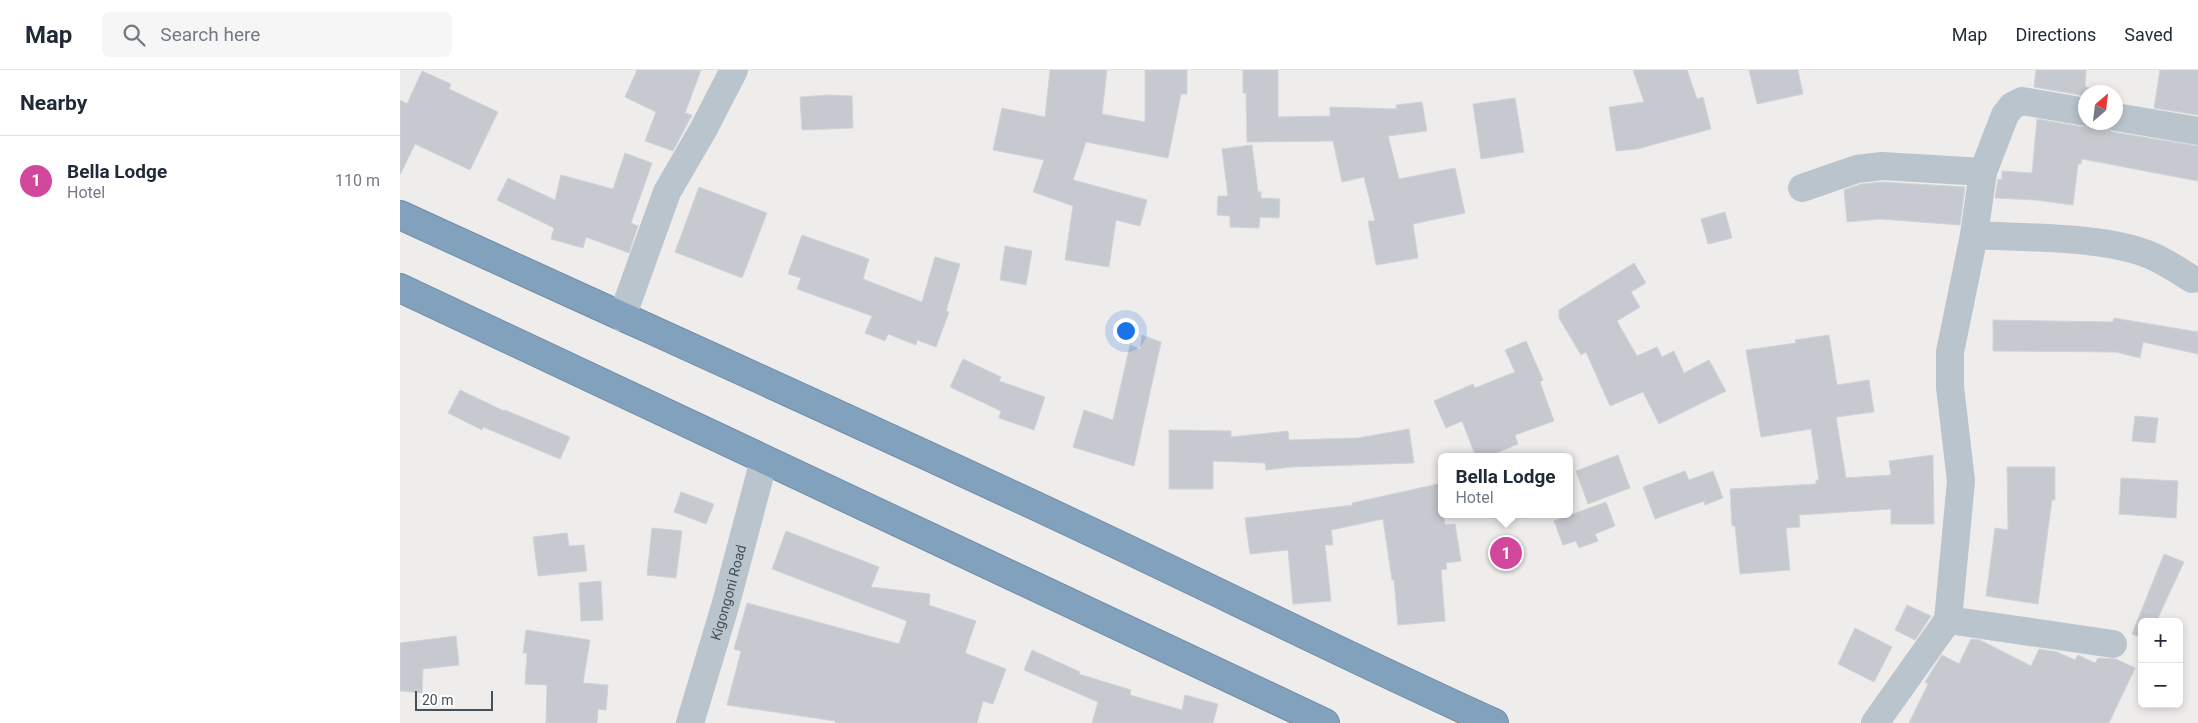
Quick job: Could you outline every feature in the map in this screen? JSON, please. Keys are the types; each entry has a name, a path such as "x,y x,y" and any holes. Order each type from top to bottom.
{"highway":[{"path":"400,214 622,317 841,415 1087,530 1372,668 1494,723"},
{"path":"400,288 1325,723"}],"street":[{"path":"622,317 667,192 703,130 734,70"},
{"path":"1875,723 1948,620 1961,481 1950,387 1950,352 1974,236 1983,172 2006,115 2016,102 2022,100 2078,110"},
{"path":"2123,118 2198,131"},
{"path":"1802,188 1857,169 1882,166 1983,172"},
{"path":"1974,236 2084,241 2128,249 2152,256 2192,278"},
{"name":"Kigongoni Road","path":"690,723 726,602 764,460"},
{"path":"1948,620 2113,644"}],"building":[{"path":"637,70 701,70 685,113 692,115 673,151 645,141 656,112 625,97"},
{"path":"1050,70 1107,70 1102,114 1145,122 1145,70 1187,70 1187,94 1181,94 1168,158 1086,142 1073,180 1147,200 1140,226 1116,220 1109,267 1065,260 1073,206 1033,192 1044,160 993,150 1002,108 1045,117"},
{"path":"1243,70 1278,70 1278,117 1330,116 1330,107 1397,109 1396,105 1422,102 1427,131 1388,136 1399,179 1455,168 1465,213 1413,224 1418,258 1376,265 1368,221 1375,221 1364,177 1342,182 1333,141 1247,142 1246,93 1243,93"},
{"path":"1633,70 1687,70 1697,99 1703,97 1711,129 1637,149 1616,151 1609,107 1644,102"},
{"path":"1749,70 1798,70 1803,94 1757,104"},
{"path":"2036,70 2086,70 2085,85 2078,85 2078,95 2034,87"},
{"path":"2160,70 2198,70 2198,115 2154,108"},
{"path":"422,71 451,84 449,89 498,112 470,170 415,144 400,175 400,100 407,104"},
{"path":"852,96 853,128 802,130 800,97"},
{"path":"1515,98 1524,152 1481,159 1473,104"},
{"path":"2037,119 2078,126 2078,130 2109,130 2198,146 2198,181 2082,159 2081,164 2078,164 2073,205 2035,200 1995,198 1998,179 2002,180 2002,171 2032,173"},
{"path":"1252,145 1258,192 1261,192 1261,198 1280,199 1279,218 1260,217 1259,228 1230,227 1230,216 1217,215 1218,196 1228,196 1222,149"},
{"path":"625,153 652,163 631,223 638,226 629,253 586,237 583,248 551,239 554,228 497,200 508,178 555,200 561,175 613,189"},
{"path":"1882,182 1965,187 1960,225 1880,219 1847,222 1844,190 1861,184"},
{"path":"699,187 767,213 742,278 675,252"},
{"path":"1725,212 1732,238 1708,244 1701,219"},
{"path":"802,235 869,259 863,279 922,302 935,257 960,264 946,311 949,312 936,347 917,340 916,345 888,334 885,341 865,333 872,316 797,289 801,278 788,274"},
{"path":"1005,246 1032,251 1026,285 1000,280"},
{"path":"1634,263 1646,283 1631,292 1640,307 1617,321 1637,356 1657,347 1662,357 1674,351 1684,373 1709,360 1726,391 1659,424 1643,392 1610,406 1586,352 1581,355 1559,318 1559,310"},
{"path":"2114,318 2198,332 2198,354 2143,342 2140,358 2116,352 1993,351 1993,320 2113,322"},
{"path":"1142,335 1161,342 1134,466 1073,447 1084,410 1113,420 1130,345 1140,349"},
{"path":"1829,335 1837,385 1869,380 1874,412 1836,417 1846,478 1891,475 1889,461 1933,455 1934,524 1891,524 1891,509 1799,515 1800,527 1786,528 1790,570 1740,574 1735,526 1732,526 1730,489 1816,484 1816,480 1819,480 1811,429 1761,437 1746,350 1796,343 1795,340"},
{"path":"1526,341 1543,380 1540,382 1554,421 1515,435 1518,444 1496,453 1474,453 1462,421 1446,428 1434,401 1473,384 1475,388 1515,372 1505,350"},
{"path":"963,359 1001,377 999,381 1045,397 1034,430 999,418 1001,411 950,387"},
{"path":"460,390 504,411 570,437 560,459 483,427 482,430 448,413"},
{"path":"2135,416 2158,418 2155,443 2132,441"},
{"path":"1409,429 1414,463 1292,467 1266,470 1265,463 1213,461 1213,489 1169,489 1169,430 1231,431 1231,437 1288,431 1289,440 1358,438"},
{"path":"1618,455 1630,488 1588,504 1576,471"},
{"path":"2007,467 2055,467 2055,500 2052,500 2038,604 1986,596 1995,528 2008,530"},
{"path":"1685,471 1689,480 1713,471 1723,498 1705,505 1704,501 1655,519 1643,487"},
{"path":"2121,478 2178,481 2176,518 2119,514"},
{"path":"1438,484 1438,518 1444,518 1445,525 1455,524 1461,561 1446,563 1447,569 1441,570 1445,621 1398,625 1394,580 1392,580 1383,519 1331,530 1333,545 1325,545 1331,601 1293,604 1288,550 1250,554 1245,518 1353,505 1352,503"},
{"path":"681,492 714,504 706,524 674,512"},
{"path":"1606,502 1615,526 1595,534 1598,541 1579,548 1576,541 1563,545 1554,521 1562,518 1573,518 1573,514"},
{"path":"652,528 682,531 676,578 647,575"},
{"path":"786,531 879,567 871,587 930,594 929,605 976,621 965,653 1006,669 993,704 983,701 977,723 835,723 835,721 727,705 741,651 734,649 747,603 899,644 907,621 772,569"},
{"path":"567,533 569,546 584,545 587,571 538,576 533,537"},
{"path":"2164,554 2184,562 2158,618 2138,618"},
{"path":"601,581 603,620 581,621 579,583"},
{"path":"1907,605 1931,616 1915,640 1895,630"},
{"path":"2138,619 2138,636 2132,634"},
{"path":"1855,628 1892,647 1874,682 1838,664"},
{"path":"526,630 590,640 583,683 608,685 606,710 598,709 597,723 546,723 547,685 525,684 527,653 523,653"},
{"path":"456,636 459,665 423,669 422,693 400,691 400,643"},
{"path":"1971,639 1980,640 2031,666 2039,649 2057,652 2075,660 2078,655 2095,663 2098,658 2116,659 2135,668 2109,723 1909,723 1928,684 1925,682 1942,655 1959,664"},
{"path":"1032,650 1080,672 1079,674 1131,690 1130,695 1182,710 1185,695 1218,704 1213,723 1092,723 1098,702 1024,670"}],"place":[{"name":"Bella Lodge","path":"1506,553"}]}
